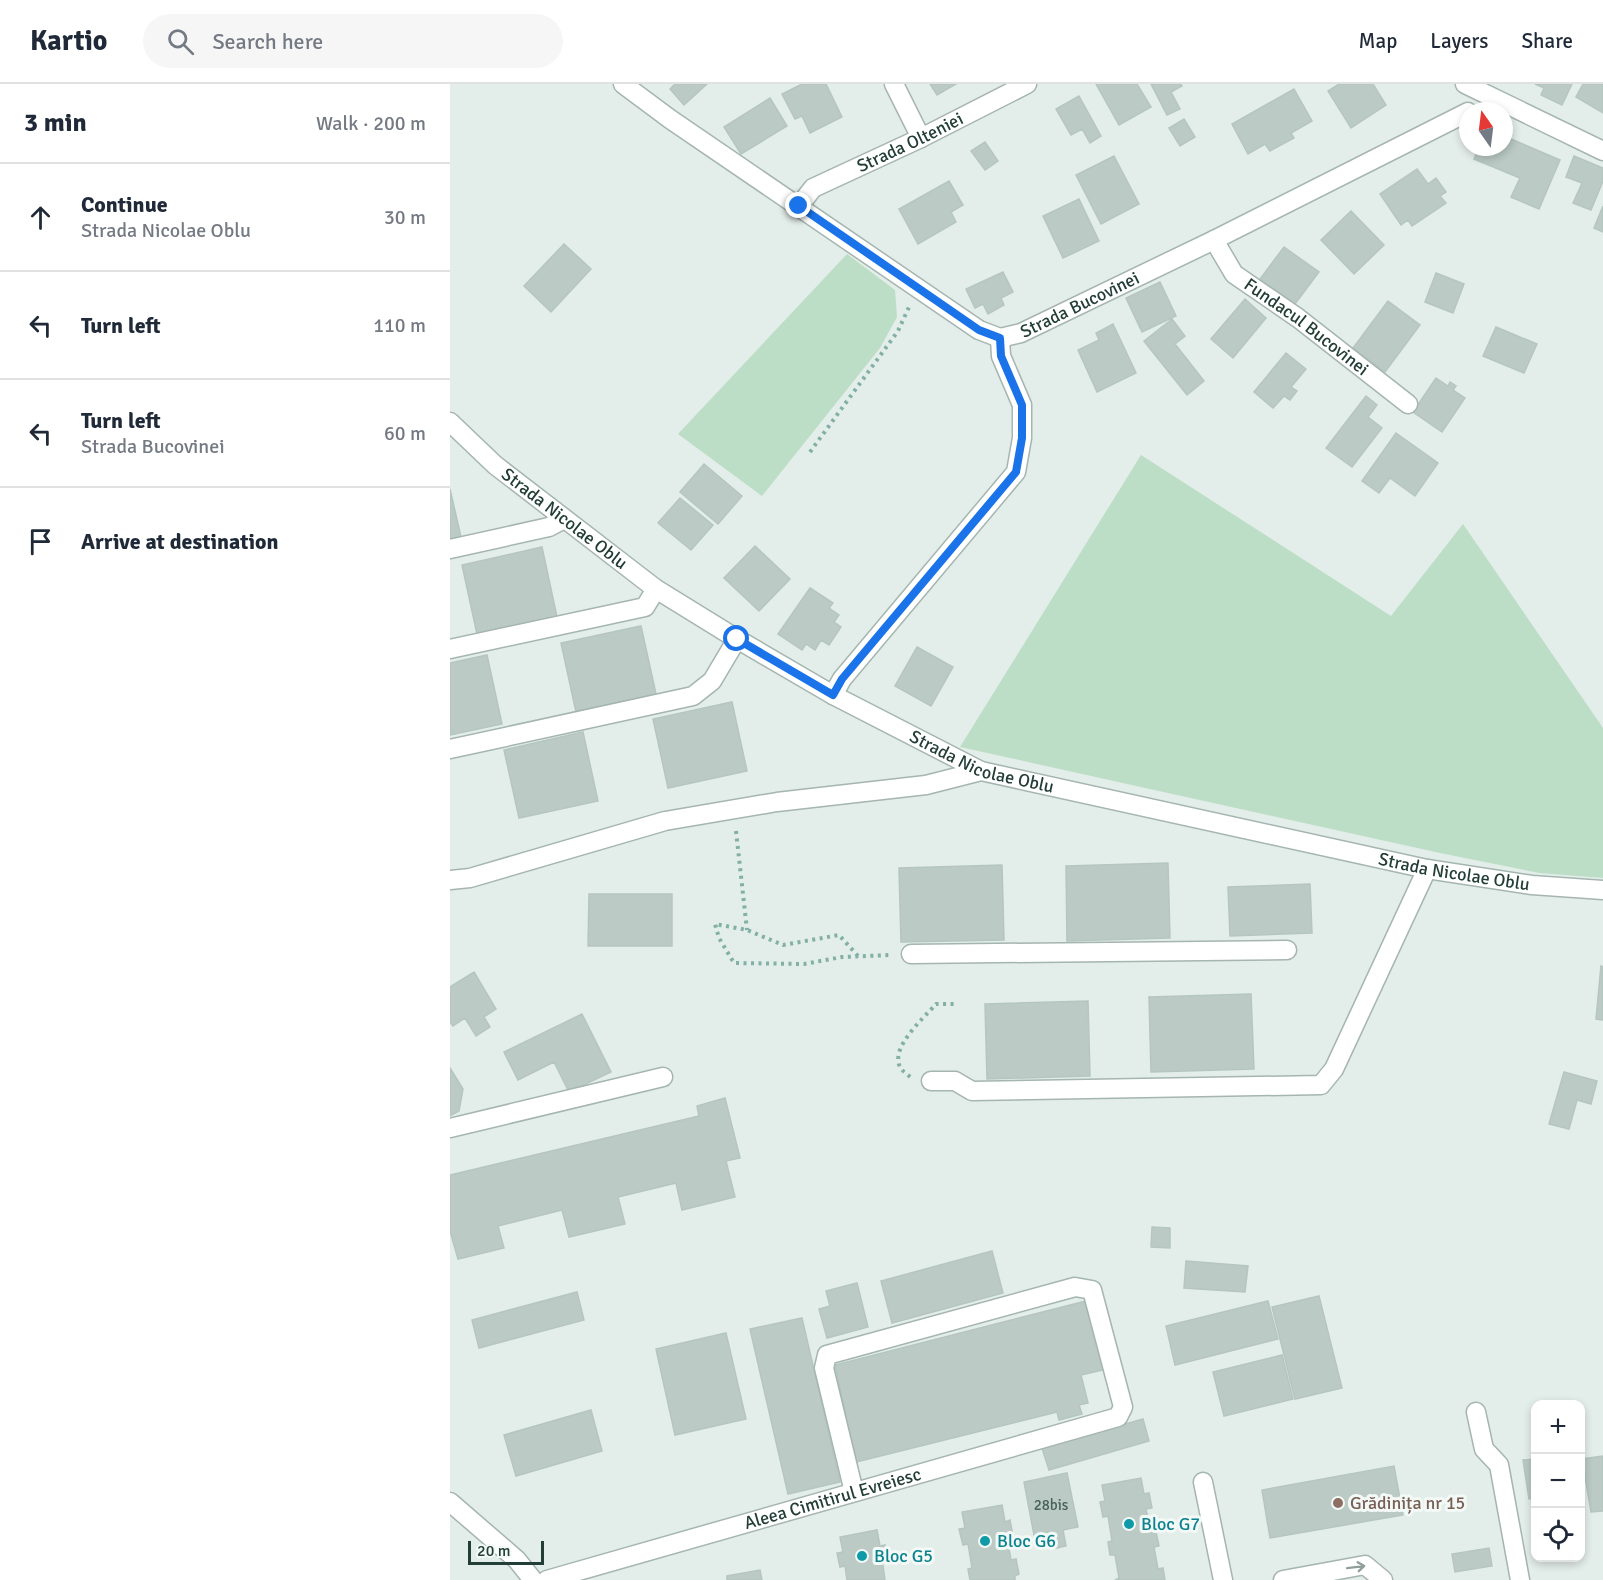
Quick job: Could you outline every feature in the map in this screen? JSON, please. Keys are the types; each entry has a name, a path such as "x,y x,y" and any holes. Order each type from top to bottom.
{"street":[{"name":"Strada Bucovinei","path":"623,84 670,119 921,291 979,330 1000,338 1021,333 1214,240 1459,117"},
{"path":"894,84 921,138"},
{"name":"Strada Olteniei","path":"799,206 813,188 921,138 1027,84"},
{"path":"1465,84 1492,91 1603,151"},
{"name":"Strada Bucovinei","path":"1480,102 1492,91"},
{"name":"Fundacul Bucovinei","path":"1214,240 1234,274 1298,318 1408,404"},
{"path":"833,695 842,679 1016,472 1022,438 1022,405 1001,356 1000,338"},
{"name":"Strada Nicolae Oblu","path":"450,422 495,465 656,589 833,695 981,771 1427,870 1532,885 1603,890"},
{"path":"450,549 549,527 564,519"},
{"path":"450,649 645,608 656,589"},
{"path":"450,749 693,696 712,681 737,639"},
{"path":"450,880 470,878 665,821 777,802 926,785 981,771"},
{"path":"931,1081 956,1081 972,1091 1321,1085 1334,1070 1427,870"},
{"path":"911,954 1287,950"},
{"path":"450,1128 663,1077"},
{"name":"Aleea Cimitirul Evreiesc","path":"547,1580 854,1492 1118,1416 1123,1407 1092,1290 1075,1287 827,1355 824,1368 854,1492"},
{"path":"1476,1412 1484,1449 1499,1465 1520,1580"},
{"path":"1203,1482 1223,1580"},
{"path":"450,1502 518,1560 533,1580"},
{"path":"1282,1580 1365,1565 1383,1580"}],"path":[{"path":"810,452 898,331 908,308 921,291"},
{"path":"733,809 747,930"},
{"path":"858,956 839,935 783,945 747,930 715,924 718,938 734,963 804,964 842,957 911,954"},
{"path":"931,1081 916,1081 900,1067 898,1056 900,1047 936,1004 956,1004"}],"green space":[{"path":"847,254 895,290 897,317 880,348 762,496 678,434"},
{"path":"1141,455 1391,616 1463,524 1603,728 1603,878 1539,873 1440,853 960,747"}],"building":[{"path":"675,84 707,84 684,105 670,89"},
{"path":"802,84 826,84 842,117 810,133 802,116 795,119 782,94"},
{"path":"930,84 956,84 937,95"},
{"path":"1096,84 1137,84 1151,107 1119,125"},
{"path":"1151,84 1181,84 1182,86 1171,92 1180,109 1167,115"},
{"path":"1339,84 1373,84 1386,105 1351,128 1328,91"},
{"path":"1535,84 1572,84 1562,105 1541,95 1544,88"},
{"path":"1583,84 1603,84 1603,113 1576,97"},
{"path":"1294,89 1312,121 1291,133 1294,138 1270,151 1265,144 1248,154 1232,124"},
{"path":"1079,96 1101,136 1090,143 1082,129 1071,135 1056,109"},
{"path":"770,98 787,126 741,154 724,127"},
{"path":"1184,119 1195,137 1180,146 1169,128"},
{"path":"1513,140 1560,160 1539,209 1511,197 1520,178 1474,159 1475,156 1513,156"},
{"path":"985,142 998,161 985,170 971,151"},
{"path":"1114,156 1139,204 1101,224 1076,175"},
{"path":"1574,156 1603,168 1603,181 1591,210 1573,203 1582,183 1566,177"},
{"path":"1417,169 1428,184 1436,178 1446,192 1440,196 1446,203 1412,226 1408,220 1401,225 1380,194"},
{"path":"949,181 963,205 951,212 956,222 918,244 899,209"},
{"path":"1079,199 1099,241 1063,258 1043,216"},
{"path":"1603,206 1603,232 1594,228"},
{"path":"1351,211 1384,245 1354,274 1321,240"},
{"path":"564,244 591,269 551,312 524,286"},
{"path":"1284,247 1319,272 1295,304 1260,279"},
{"path":"1003,272 1013,292 1001,298 1004,305 988,314 983,304 975,308 966,289"},
{"path":"1436,273 1464,284 1453,313 1425,302"},
{"path":"1160,282 1176,316 1142,332 1126,298"},
{"path":"1245,299 1266,318 1233,358 1211,339"},
{"path":"1388,301 1420,325 1385,372 1353,348"},
{"path":"1172,319 1185,336 1175,344 1204,381 1187,395 1144,341"},
{"path":"1113,324 1136,373 1097,392 1078,350 1099,340 1096,333"},
{"path":"1496,327 1537,344 1524,373 1483,356"},
{"path":"1286,353 1306,369 1291,387 1297,391 1290,400 1284,396 1273,408 1254,392"},
{"path":"1436,378 1448,386 1450,382 1456,386 1453,390 1465,398 1442,432 1413,412"},
{"path":"1366,396 1377,405 1368,417 1382,428 1352,467 1326,448"},
{"path":"1396,433 1438,463 1415,496 1390,478 1379,493 1362,481"},
{"path":"704,464 742,496 718,524 680,492"},
{"path":"450,489 461,537 450,539"},
{"path":"680,498 713,525 691,550 658,523"},
{"path":"755,546 790,579 759,611 724,578"},
{"path":"542,547 557,617 477,634 462,565"},
{"path":"810,588 833,603 829,608 839,615 834,622 841,627 829,645 821,640 815,650 806,644 802,650 778,634"},
{"path":"641,626 656,694 576,712 561,643"},
{"path":"917,647 953,667 931,706 895,686"},
{"path":"487,655 502,724 450,735 450,663"},
{"path":"732,702 747,771 668,788 653,719"},
{"path":"583,732 598,801 519,818 504,750"},
{"path":"1168,863 1170,938 1067,941 1066,866"},
{"path":"1002,865 1004,940 901,942 899,868"},
{"path":"1310,884 1312,933 1230,936 1228,887"},
{"path":"589,894 672,894 672,946 588,946"},
{"path":"1601,966 1603,967 1603,1020 1596,1019"},
{"path":"474,972 496,1009 484,1017 490,1027 476,1036 465,1018 453,1026 450,1022 450,987"},
{"path":"1251,994 1254,1069 1151,1072 1149,997"},
{"path":"1088,1001 1090,1076 987,1079 985,1004"},
{"path":"582,1014 611,1072 569,1092 554,1062 518,1080 504,1052"},
{"path":"450,1068 463,1089 459,1111 450,1116"},
{"path":"1564,1072 1597,1081 1591,1104 1577,1100 1569,1129 1549,1124"},
{"path":"725,1098 740,1158 726,1161 735,1197 682,1210 676,1183 618,1197 625,1224 569,1237 562,1210 498,1226 504,1248 458,1259 450,1231 450,1175 699,1116 697,1106"},
{"path":"1152,1227 1170,1228 1170,1248 1151,1247"},
{"path":"992,1251 1003,1293 892,1323 881,1281"},
{"path":"1186,1261 1248,1266 1245,1292 1184,1288"},
{"path":"857,1283 868,1327 827,1338 819,1309 830,1306 826,1291"},
{"path":"577,1292 584,1320 479,1348 472,1320"},
{"path":"1319,1296 1342,1388 1295,1399 1272,1307"},
{"path":"1086,1301 1103,1370 1081,1375 1088,1403 1079,1405 1082,1414 1059,1420 1057,1412 856,1462 835,1365"},
{"path":"1268,1301 1278,1339 1175,1365 1166,1326"},
{"path":"802,1318 840,1482 788,1494 750,1329"},
{"path":"726,1333 746,1419 675,1435 656,1349"},
{"path":"1282,1355 1293,1399 1224,1416 1213,1372"},
{"path":"591,1410 602,1451 516,1476 504,1435"},
{"path":"1143,1419 1149,1441 1049,1470 1042,1448"},
{"path":"1603,1456 1603,1511 1591,1512 1585,1477 1585,1459"},
{"path":"1531,1459 1531,1499 1529,1499 1523,1460"},
{"path":"1394,1466 1403,1515 1270,1538 1262,1490"},
{"path":"1067,1473 1078,1527 1063,1530 1066,1546 1052,1549 1049,1532 1034,1535 1024,1482"},
{"name":"Bloc G7","path":"1141,1478 1144,1494 1149,1493 1152,1508 1146,1509 1151,1533 1156,1532 1159,1546 1154,1547 1158,1569 1163,1568 1165,1580 1115,1580 1119,1578 1115,1555 1110,1555 1108,1542 1112,1541 1108,1516 1103,1517 1100,1502 1105,1501 1102,1485"},
{"name":"Bloc G6","path":"1002,1505 1005,1522 1010,1520 1013,1536 1007,1537 1011,1560 1016,1559 1019,1574 1015,1576 1015,1580 970,1580 968,1569 972,1568 968,1544 963,1545 959,1529 965,1528 962,1512"},
{"name":"Bloc G5","path":"877,1530 880,1546 885,1545 887,1558 882,1559 885,1580 847,1580 845,1566 840,1567 837,1553 843,1552 840,1537"},
{"path":"1489,1548 1492,1566 1455,1572 1452,1554"},
{"path":"760,1570 762,1580 727,1580 727,1576"}],"place":[{"name":"Grădinița nr 15","path":"1338,1503"},
{"name":"Bloc G7","path":"1129,1524"},
{"name":"Bloc G6","path":"985,1541"},
{"name":"Bloc G5","path":"862,1556"}],"route":[{"path":"737,639 833,695 842,679 1016,472 1022,438 1022,405 1001,356 1000,338 979,330 799,206"}]}
